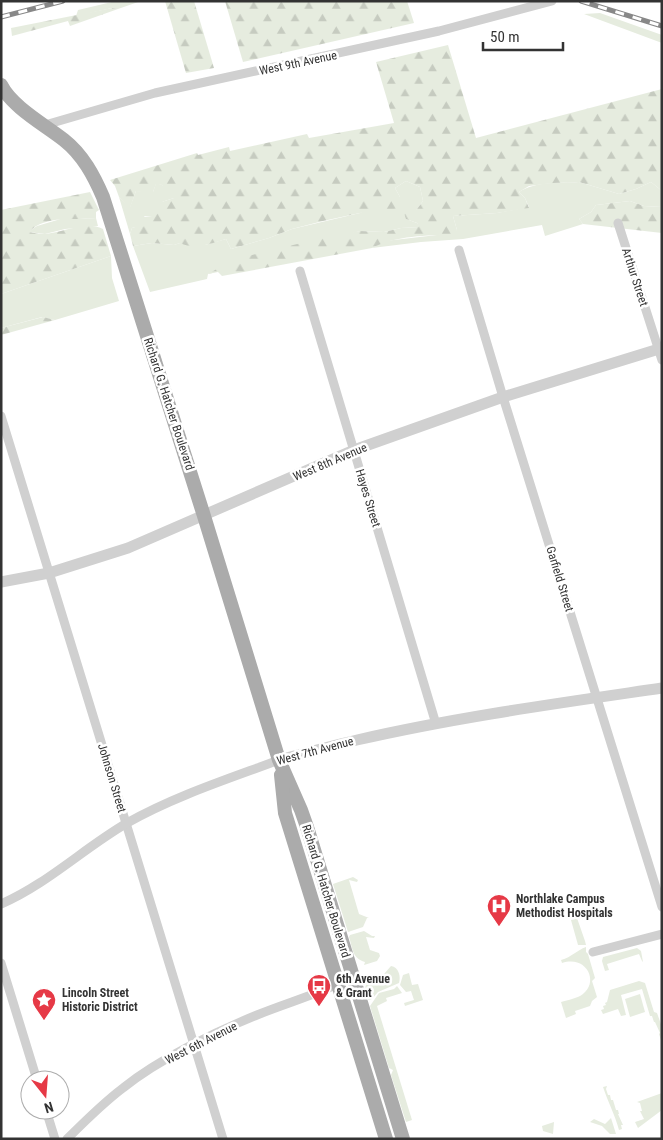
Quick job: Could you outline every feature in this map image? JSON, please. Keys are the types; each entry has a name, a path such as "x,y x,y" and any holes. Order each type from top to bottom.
{"main road":[{"name":"Richard G. Hatcher Boulevard","path":"1,84 16,103 66,142 78,154 94,177 99,188 204,516 279,760 301,810 402,1139"},
{"name":"Richard G. Hatcher Boulevard","path":"279,760 285,813 386,1139"}],"street":[{"name":"West 9th Avenue","path":"44,125 155,93 439,32 552,1"},
{"name":"Arthur Street","path":"618,223 660,348 662,360"},
{"name":"Garfield Street","path":"459,250 662,907"},
{"name":"Hayes Street","path":"300,272 436,724"},
{"name":"West 8th Avenue","path":"1,582 49,574 128,548 354,450 503,397 660,348"},
{"name":"Johnson Street","path":"1,416 223,1139"},
{"name":"West 7th Avenue","path":"1,904 19,896 126,824 200,789 279,760 357,740 436,724 518,709 662,688"},
{"path":"593,952 662,934"},
{"path":"1,963 34,1070"},
{"name":"West 6th Avenue","path":"67,1139 93,1113 125,1086 156,1066 194,1045 259,1014 338,985 353,977"},
{"path":"49,1120 54,1139"}],"green space":[{"path":"116,1 141,1 118,9 112,8 76,16 78,10"},
{"path":"165,1 194,1 214,68 186,73"},
{"path":"225,1 407,1 414,23 243,62"},
{"path":"112,8 118,9 70,26 68,21 12,36 11,28"},
{"path":"600,13 662,35 662,43 584,14"},
{"path":"448,45 476,138 662,89 662,191 651,182 619,194 579,182 529,186 519,192 525,198 529,208 497,213 453,216 457,230 454,234 402,238 372,248 222,276 218,272 208,274 229,262 248,256 326,237 360,231 384,232 401,228 419,227 417,223 406,219 404,213 417,209 423,201 420,187 406,181 395,188 400,197 402,208 360,213 323,221 231,249 226,239 197,246 180,243 174,245 152,243 133,246 130,234 132,228 135,227 135,218 152,216 154,209 152,205 174,198 167,195 162,185 156,184 149,197 136,191 130,208 119,197 115,186 110,180 197,153 198,155 229,147 230,151 307,134 309,138 394,123 376,62"},
{"path":"406,181 420,187 423,201 406,219 417,223 420,227 401,228 384,232 360,231 208,274 207,279 150,292 133,246 152,243 205,245 226,239 231,249 292,229 360,213 400,197 395,188"},
{"path":"579,182 619,194 651,182 662,191 662,207 644,206 630,201 596,205 591,212 579,219 583,224 545,236 542,225 463,239 372,248 385,241 437,235 457,230 453,216 497,213 529,207 525,198 519,192 526,188 548,183"},
{"path":"156,183 162,185 175,198 160,203 153,216 145,216 136,223 130,234 119,197 130,207 136,191 153,192"},
{"path":"90,192 99,210 96,212 96,218 52,220 36,226 29,232 45,234 81,226 103,229 111,256 1,294 1,210"},
{"path":"630,201 644,206 662,207 662,233 583,224 579,219 591,212 596,205"},
{"path":"64,218 96,218 98,226 65,229 45,234 28,232 37,226"},
{"path":"111,256 112,278 119,301 55,320 42,317 1,328 1,294"},
{"path":"43,317 55,320 1,335 1,328"},
{"path":"353,877 358,880 357,882 349,880 359,914 369,918 367,918 363,927 348,932 333,884"},
{"path":"577,918 586,945 578,945 571,920"},
{"path":"364,931 375,936 374,938 366,937 370,950 379,953 380,956 377,961 364,965 365,962 355,955 349,937"},
{"path":"586,947 595,978 592,981 597,997 590,1006 575,1011 576,1014 566,1018 561,1002 583,994 588,989 590,977 584,966 571,962 562,963 561,960"},
{"path":"637,948 641,951 643,962 639,954 607,964 609,970 605,971 602,961 603,957"},
{"path":"391,966 396,968 399,973 399,983 378,992 371,1000 368,1000 365,988 367,981 384,974"},
{"path":"409,973 412,985 418,984 423,1000 405,1006 404,1003 414,1000 411,991 406,992 400,985 403,975"},
{"path":"639,981 645,983 654,1012 657,1013 662,1027 662,1043 660,1033 652,1016 650,1016 642,989 621,995 626,1015 621,1016 618,1009 603,1014 601,1010 606,1005 610,990"},
{"path":"397,986 402,993 386,998 387,1001 377,1006 412,1120 406,1122 391,1075 393,1070 389,1068 370,1006 379,993 394,989"},
{"path":"640,994 645,1012 630,1017 625,999"},
{"path":"607,1086 608,1095 613,1100 616,1110 618,1110 623,1125 621,1125 622,1129 619,1130 603,1087"},
{"path":"662,1093 662,1110 638,1128 635,1122 644,1119 640,1111 642,1111 640,1103 637,1102"},
{"path":"611,1118 616,1134 610,1134 602,1126 590,1122 594,1119 605,1124"},
{"path":"554,1122 553,1134 543,1131 542,1126"}],"railway":[{"path":"1,17 63,1"},
{"path":"581,1 662,26"}],"place":[{"name":"Northlake Campus Methodist Hospitals","path":"499,927"},
{"name":"6th Avenue & Grant","path":"319,1007"},
{"name":"Lincoln Street Historic District","path":"44,1021"}]}
